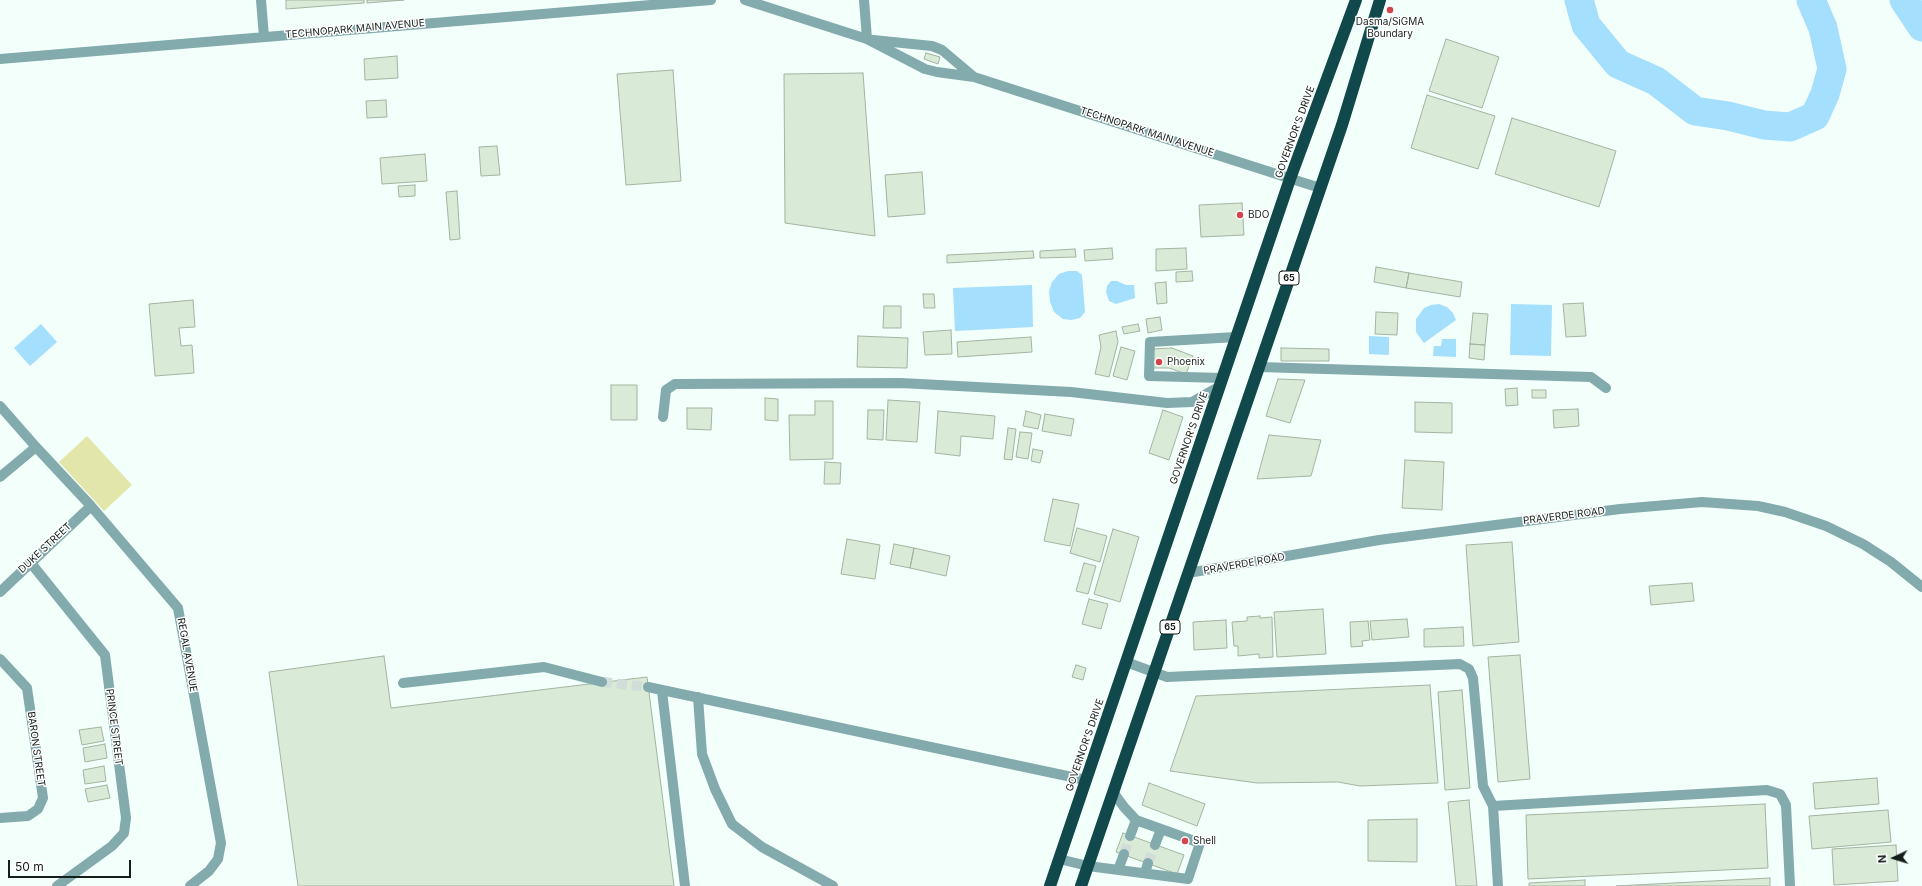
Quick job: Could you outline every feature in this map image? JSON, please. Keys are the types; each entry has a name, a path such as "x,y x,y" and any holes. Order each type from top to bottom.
{"highway":[{"name":"GOVERNOR'S DRIVE","path":"1050,886 1290,179 1356,0"},
{"name":"65","path":"1081,886 1353,91 1379,3"}],"street":[{"path":"261,0 264,37"},
{"name":"TECHNOPARK MAIN AVENUE","path":"0,59 711,0"},
{"name":"TECHNOPARK MAIN AVENUE","path":"745,0 867,39 925,69 936,72 974,76 1320,188"},
{"path":"864,0 867,39"},
{"name":"TECHNOPARK MAIN AVENUE","path":"867,39 932,46 942,50 974,76"},
{"path":"1221,382 1149,376 1150,342 1236,337"},
{"path":"1259,367 1591,377 1606,388"},
{"path":"663,417 666,390 675,384 901,383 1071,392 1167,403 1192,402 1221,382"},
{"name":"REGAL AVENUE","path":"0,406 91,506 178,608 221,843 218,860 209,871 190,886"},
{"path":"0,477 36,447"},
{"name":"PRAVERDE ROAD","path":"1188,574 1379,540 1620,509 1702,502 1758,506 1785,512 1826,526 1869,548 1891,562 1922,587"},
{"name":"DUKE STREET","path":"0,592 91,506"},
{"name":"PRINCE STREET","path":"30,562 105,654 126,818 124,833 112,846 57,886"},
{"name":"BARON STREET","path":"0,659 27,688 43,798 38,809 28,816 0,818"},
{"path":"1126,662 1167,677 1460,664 1469,669 1473,678 1483,786 1493,806 1498,886"},
{"path":"403,683 544,667 602,682"},
{"path":"648,687 1086,780"},
{"path":"662,691 685,886"},
{"path":"698,697 702,754 715,789 732,824 762,848 833,886"},
{"path":"1493,806 1767,790 1780,794 1786,805 1790,886"},
{"path":"1059,859 1088,866 1188,879 1200,843 1136,820 1124,807 1114,792"},
{"path":"1130,836 1136,820"},
{"path":"1155,845 1161,829"},
{"path":"1118,870 1124,854"},
{"path":"1145,873 1148,863"}],"green space":[{"path":"87,436 132,485 104,511 59,462"}],"water":[{"path":"1068,271 1077,271 1082,275 1085,312 1080,318 1071,320 1063,319 1054,312 1050,302 1049,291 1052,282 1059,274"},
{"path":"1111,281 1117,281 1126,285 1134,285 1135,298 1116,304 1109,301 1106,292 1107,286"},
{"path":"1032,285 1033,327 955,331 953,288"},
{"path":"1439,304 1447,307 1453,313 1456,320 1424,343 1416,332 1416,319 1424,308"},
{"path":"1511,304 1552,305 1551,356 1510,355"},
{"path":"41,324 57,342 30,366 14,348"},
{"path":"1369,336 1389,337 1389,355 1369,354"},
{"path":"1442,339 1456,339 1456,357 1433,356 1434,346 1441,346"}],"building":[{"path":"286,0 364,0 364,3 286,9"},
{"path":"367,0 404,0 367,3"},
{"path":"1446,39 1499,57 1482,108 1429,91"},
{"path":"926,53 940,57 938,64 924,59"},
{"path":"397,56 398,78 365,80 364,59"},
{"path":"673,70 681,181 626,185 617,74"},
{"path":"863,73 875,236 785,223 784,74"},
{"path":"1427,95 1495,116 1478,169 1411,148"},
{"path":"386,100 387,117 367,118 366,101"},
{"path":"1512,118 1616,151 1599,207 1495,174"},
{"path":"497,146 500,175 481,176 479,147"},
{"path":"425,154 427,181 382,184 380,158"},
{"path":"922,172 925,214 888,217 885,175"},
{"path":"415,185 415,196 399,197 398,186"},
{"path":"457,191 460,239 450,240 446,192"},
{"path":"1242,203 1244,235 1201,237 1199,205"},
{"path":"1112,248 1113,259 1085,261 1084,250"},
{"path":"1186,248 1187,269 1156,271 1156,249"},
{"path":"1075,249 1076,257 1040,258 1040,251"},
{"path":"1033,251 1034,258 947,263 947,255"},
{"path":"1376,267 1409,273 1406,288 1374,282"},
{"path":"1192,271 1193,281 1176,282 1176,272"},
{"path":"1409,273 1462,282 1460,297 1406,288"},
{"path":"1166,282 1167,303 1157,304 1155,283"},
{"path":"923,294 934,294 935,308 924,308"},
{"path":"193,300 195,327 179,328 181,346 192,345 194,373 155,376 149,304"},
{"path":"1583,303 1586,336 1566,337 1563,304"},
{"path":"884,306 901,306 901,328 883,328"},
{"path":"1376,312 1398,313 1397,335 1375,334"},
{"path":"1473,313 1488,314 1485,345 1470,344"},
{"path":"1160,317 1162,330 1148,333 1146,319"},
{"path":"1138,324 1140,331 1124,334 1122,327"},
{"path":"951,330 952,354 925,355 923,332"},
{"path":"1116,331 1118,342 1109,377 1095,374 1101,347 1099,335"},
{"path":"858,336 908,338 907,368 857,367"},
{"path":"1031,337 1032,352 958,357 957,342"},
{"path":"1470,344 1485,345 1484,360 1469,358"},
{"path":"1121,347 1135,351 1127,380 1113,376"},
{"path":"1172,348 1193,356 1186,374 1169,368 1153,368 1151,349"},
{"path":"1281,348 1329,349 1329,361 1281,361"},
{"path":"1278,379 1305,380 1290,423 1266,416"},
{"path":"611,385 637,385 637,420 611,420"},
{"path":"1517,388 1518,405 1506,406 1505,389"},
{"path":"1532,390 1546,390 1546,398 1532,398"},
{"path":"765,398 778,399 778,421 765,420"},
{"path":"888,400 920,402 917,442 886,440"},
{"path":"815,401 833,401 833,459 790,460 789,415 815,415"},
{"path":"1415,402 1452,403 1452,433 1415,432"},
{"path":"687,408 712,408 711,430 687,429"},
{"path":"1578,409 1579,426 1554,428 1553,410"},
{"path":"868,410 884,410 883,440 867,439"},
{"path":"1163,410 1183,417 1169,460 1149,453"},
{"path":"938,411 995,416 993,439 961,436 960,456 935,453"},
{"path":"1026,411 1041,415 1038,429 1023,426"},
{"path":"1045,414 1074,419 1071,436 1042,431"},
{"path":"1008,428 1016,429 1012,460 1004,459"},
{"path":"1020,432 1032,433 1028,459 1016,457"},
{"path":"1269,435 1321,440 1311,476 1257,479"},
{"path":"1033,449 1043,451 1040,463 1031,461"},
{"path":"1405,460 1444,462 1442,510 1402,508"},
{"path":"825,462 841,463 840,484 824,484"},
{"path":"1053,499 1079,504 1070,546 1044,541"},
{"path":"1077,528 1107,536 1100,562 1070,553"},
{"path":"1113,529 1139,537 1120,602 1094,594"},
{"path":"847,539 880,545 875,579 841,574"},
{"path":"1512,542 1519,642 1473,646 1466,545"},
{"path":"894,544 914,548 910,568 890,564"},
{"path":"914,548 950,556 946,576 910,568"},
{"path":"1084,563 1096,566 1088,594 1076,591"},
{"path":"1692,583 1694,601 1651,605 1649,586"},
{"path":"1089,599 1108,604 1101,629 1082,624"},
{"path":"1323,609 1326,654 1277,657 1274,612"},
{"path":"1260,616 1260,618 1272,617 1273,657 1259,658 1259,654 1238,656 1238,646 1234,646 1232,622 1247,621 1247,617"},
{"path":"1407,619 1409,637 1372,640 1370,621"},
{"path":"1226,620 1227,648 1194,650 1193,622"},
{"path":"1368,621 1370,640 1362,641 1363,646 1351,647 1350,622"},
{"path":"1463,627 1464,646 1424,647 1424,629"},
{"path":"1520,655 1530,779 1498,782 1488,657"},
{"path":"384,656 391,708 647,677 674,886 298,886 269,672"},
{"path":"1076,665 1086,668 1083,680 1072,677"},
{"path":"1430,685 1438,783 1360,786 1338,782 1257,783 1170,771 1196,696"},
{"path":"1462,690 1470,788 1445,790 1438,692"},
{"path":"101,727 104,741 82,745 79,730"},
{"path":"105,744 107,758 85,762 83,748"},
{"path":"104,766 106,781 85,784 83,770"},
{"path":"1877,778 1879,804 1815,809 1813,783"},
{"path":"1149,783 1205,804 1197,826 1142,805"},
{"path":"107,785 110,798 88,802 85,789"},
{"path":"1469,800 1477,886 1456,886 1448,802"},
{"path":"1765,804 1768,868 1528,879 1526,815"},
{"path":"1888,810 1891,842 1812,849 1809,816"},
{"path":"1417,819 1417,862 1368,861 1368,820"},
{"path":"1123,833 1184,855 1177,874 1116,852"},
{"path":"1896,845 1898,881 1834,885 1832,849"},
{"path":"1770,878 1770,886 1616,886"},
{"path":"1585,880 1585,886 1529,886 1529,883"}],"waterway":[{"path":"1579,0 1586,25 1618,64 1656,81 1695,111 1728,116 1764,125 1790,127 1815,116 1825,94 1832,69 1823,28 1811,0"},
{"path":"1904,0 1922,27"}],"tunnel":[{"path":"602,682 648,687"},
{"path":"1124,854 1130,836"},
{"path":"1148,863 1155,845"}],"place":[{"name":"Dasma/SiGMA Boundary","path":"1390,10"},
{"name":"BDO","path":"1240,215"},
{"name":"Phoenix","path":"1159,362"},
{"name":"Shell","path":"1185,841"}]}
